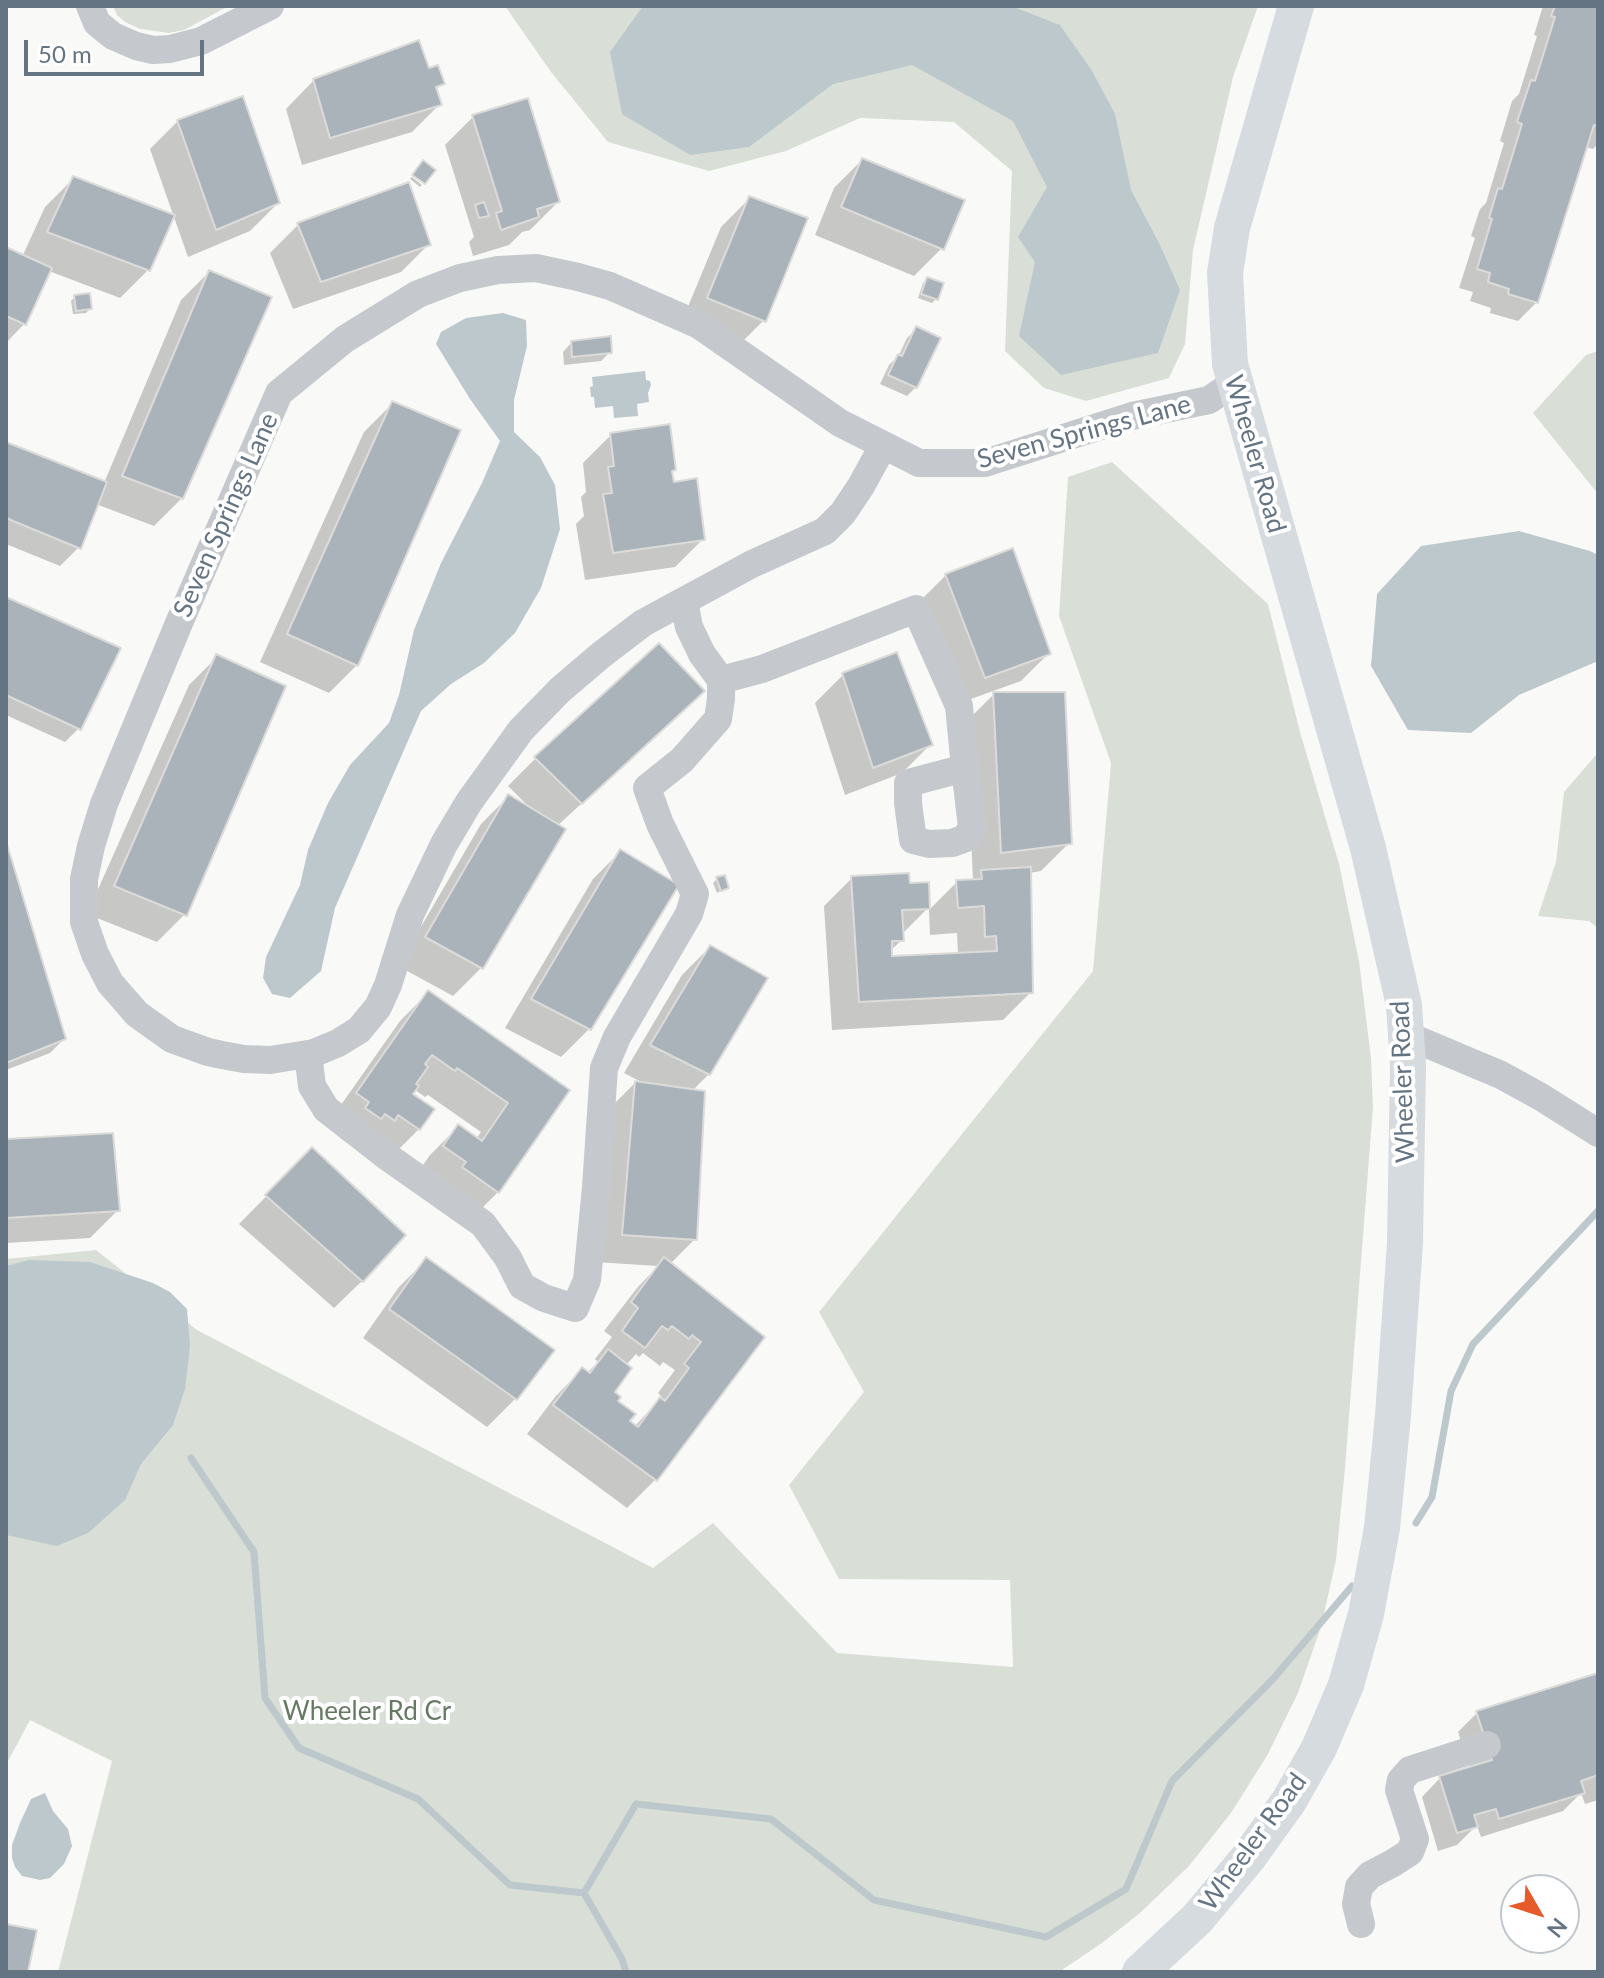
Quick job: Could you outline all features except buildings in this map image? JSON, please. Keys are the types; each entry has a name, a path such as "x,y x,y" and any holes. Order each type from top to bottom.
{"main road":[{"name":"Wheeler Road","path":"1140,1972 1197,1919 1248,1858 1281,1813 1319,1748 1346,1685 1366,1614 1382,1528 1387,1471 1405,1243 1408,1065 1404,1005 1368,848 1230,364 1225,273 1232,228 1296,6"}],"street":[{"path":"90,6 97,23 113,36 153,50 201,41 270,6"},
{"name":"Seven Springs Lane","path":"883,446 843,513 825,531 752,564 643,623 560,690 521,730 469,802 444,844 410,915 378,1007 359,1030 314,1053 270,1060 244,1059 208,1052 172,1039 137,1014 110,983 95,954 84,922 84,879 91,846 104,804 179,623 279,393 345,339 418,294 460,278 498,270 536,268 610,286 699,325 840,423 919,463 985,463 1132,416 1209,400 1234,383"},
{"path":"308,1054 312,1086 326,1109 483,1224 508,1258 522,1286 544,1298 575,1308 587,1280 604,1068 617,1037 689,914 695,894 660,824 647,788 682,760 718,719 721,680 702,654 689,627 684,601"},
{"path":"721,680 762,669 916,609 959,706 965,768"},
{"path":"1406,1035 1501,1075 1598,1133"},
{"path":"1361,1924 1356,1904 1359,1887 1370,1875 1410,1852 1415,1839 1399,1790 1401,1780 1410,1770 1487,1745"}],"green space":[{"path":"113,6 229,6 184,30 169,33 140,29 125,22"},
{"path":"505,6 1258,6 1233,77 1193,250 1185,344 1169,378 1086,401 1044,388 1005,351 1012,171 954,122 860,118 786,151 709,171 608,142 551,72"},
{"path":"1598,351 1598,494 1533,413 1586,355"},
{"name":"Wheeler Rd Cr","path":"1112,462 1268,604 1300,732 1339,864 1359,961 1371,1058 1373,1107 1336,1560 1321,1627 1298,1693 1268,1754 1231,1813 1189,1866 1140,1913 1059,1972 58,1972 112,1761 30,1720 6,1765 6,1259 96,1250 197,1330 653,1568 713,1523 837,1653 1013,1667 1010,1580 839,1579 789,1485 864,1392 819,1312 1093,971 1111,763 1059,616 1068,477"},
{"path":"1598,756 1598,928 1589,921 1538,916 1556,862 1564,792"}],"shaded area":[{"path":"643,6 1011,6 1060,25 1092,71 1115,114 1131,190 1180,290 1158,353 1061,375 1019,336 1035,262 1018,237 1047,187 1013,121 912,65 833,84 749,147 690,155 622,114 610,52"},
{"path":"503,313 526,320 527,346 514,400 514,432 540,457 555,485 560,529 541,588 515,633 484,663 451,684 421,711 335,908 321,971 290,998 272,994 263,978 266,957 300,885 308,850 328,803 350,765 389,723 414,630 441,563 500,441 436,344 441,332 466,318"},
{"path":"645,371 646,380 651,385 649,402 637,404 638,416 614,418 613,406 595,408 590,387 593,386 592,377"},
{"path":"1519,531 1598,555 1598,661 1519,695 1471,733 1408,730 1371,666 1377,594 1421,546"},
{"path":"29,1260 90,1262 153,1283 170,1292 187,1309 190,1346 185,1389 173,1425 141,1464 125,1500 88,1533 57,1546 6,1535 6,1266"},
{"path":"45,1793 53,1811 68,1829 72,1846 64,1864 50,1878 40,1880 22,1876 12,1858 12,1845 31,1799"}],"waterway":[{"path":"1416,1523 1432,1497 1451,1391 1473,1344 1598,1211"},
{"path":"191,1458 254,1552 265,1698 299,1748 418,1799 510,1885 584,1893"},
{"path":"584,1893 636,1804 771,1819 874,1900 1046,1937 1126,1889 1172,1781 1273,1679 1352,1586"},
{"path":"584,1893 622,1959 626,1972"}]}
